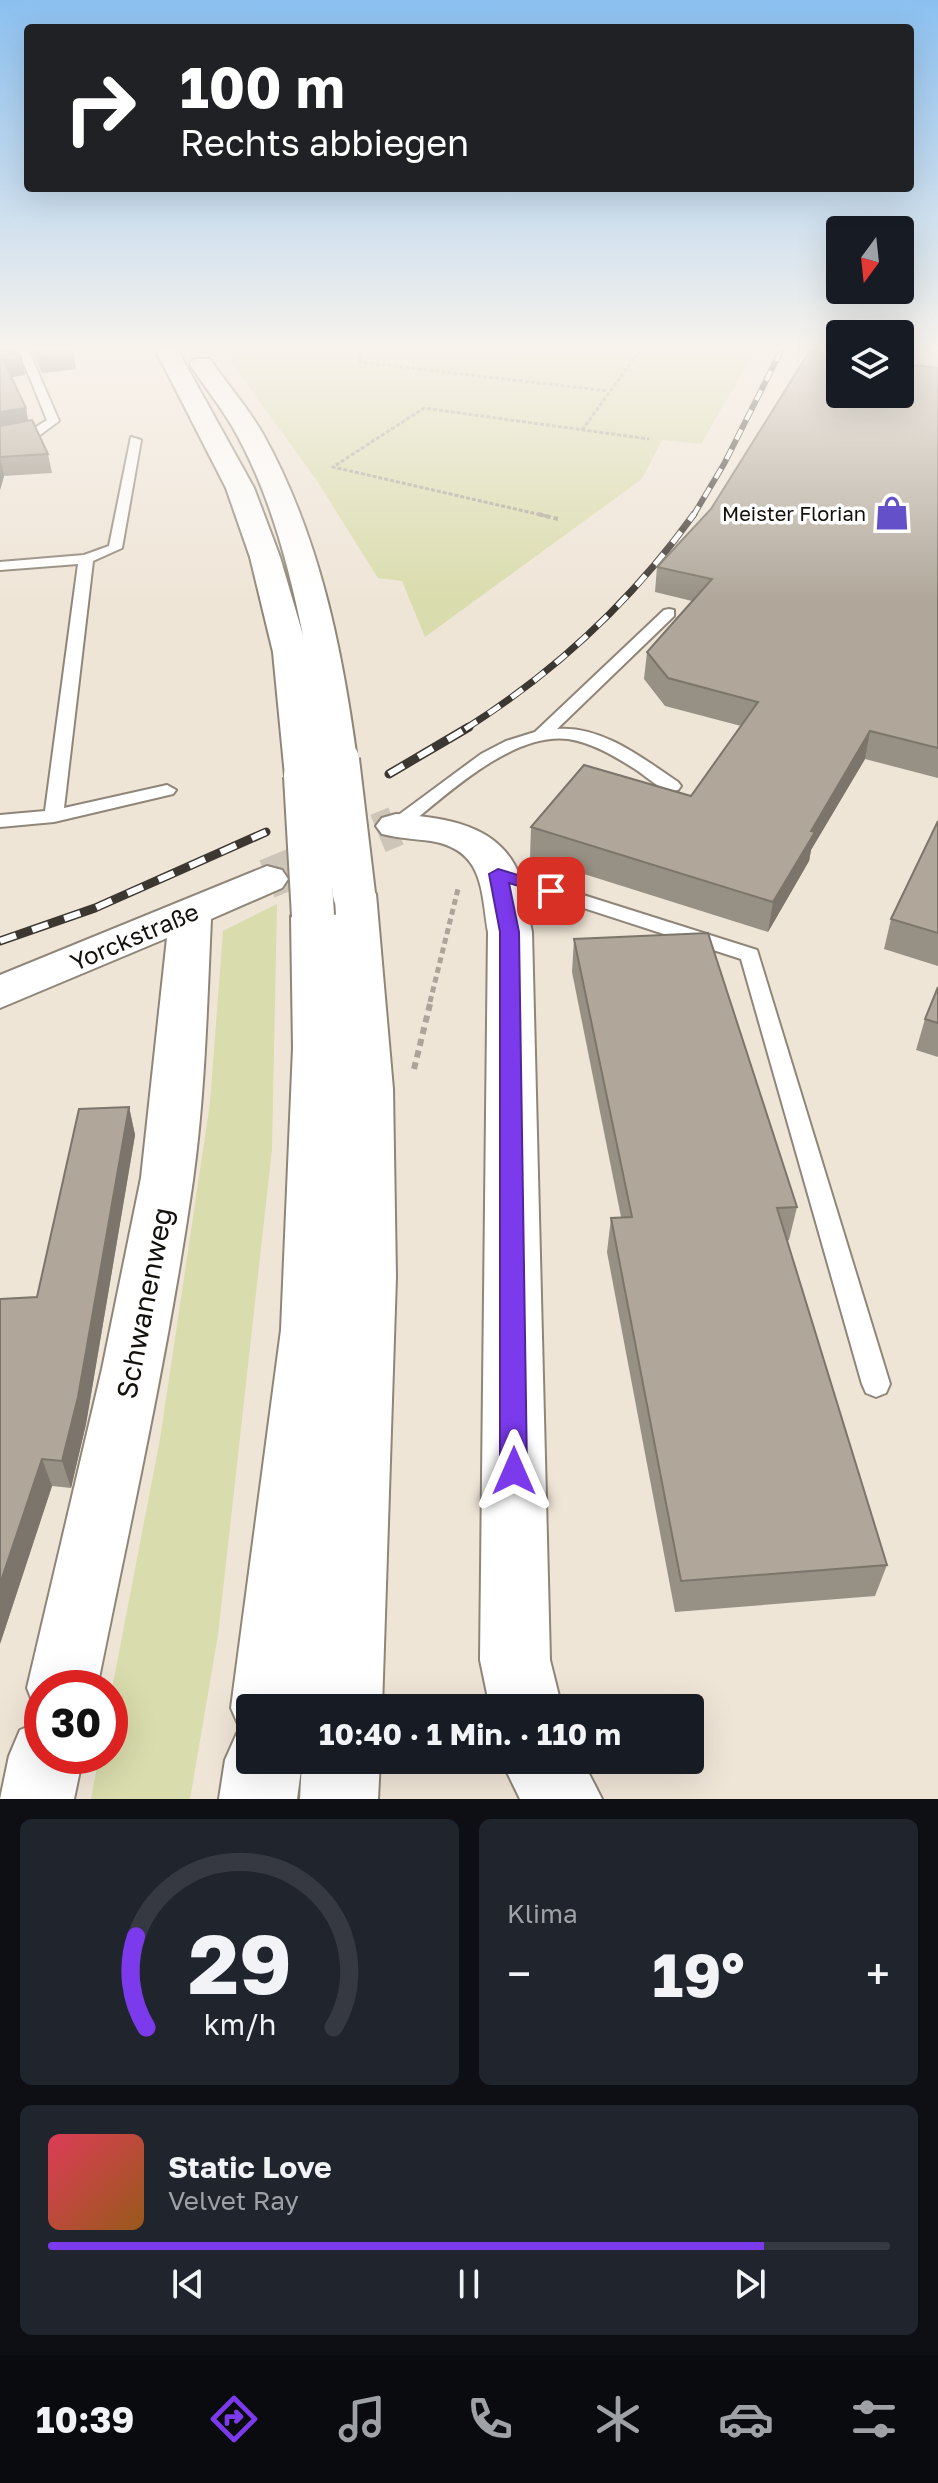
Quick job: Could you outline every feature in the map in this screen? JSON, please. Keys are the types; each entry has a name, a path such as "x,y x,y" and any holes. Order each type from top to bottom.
{"main road":[{"path":"211,433 240,488 265,557 321,768 333,905 367,1089 367,1277 345,1694"},
{"path":"250,433 283,505 329,676 321,768"},
{"path":"271,1694 311,1330 318,1048 333,905"},
{"path":"258,1799 262,1774"},
{"path":"339,1799 340,1774"}],"street":[{"path":"396,826 431,828 484,858 510,932 515,1660 523,1694"},
{"name":"Yorckstraße","path":"0,993 267,879"},
{"name":"Schwanenweg","path":"66,1670 132,1369 167,1178 181,1045 190,912"},
{"path":"36,1799 42,1774"},
{"path":"547,1774 564,1799"}],"lane":[{"path":"0,438 30,433"},
{"path":"0,566 86,559 115,548 135,440"},
{"path":"54,816 86,559"},
{"path":"396,826 499,750 543,733 669,613"},
{"path":"543,733 590,739 672,786"},
{"path":"0,821 54,816 167,790"},
{"path":"484,858 750,955 876,1384"}],"path":[{"path":"386,433 333,467 558,519"},
{"path":"604,433 649,439"},
{"path":"407,1072 416,1068 484,858"}],"green space":[{"path":"282,433 707,433 701,444 662,440 642,479 425,637 402,581 378,578 317,481"},
{"path":"277,904 272,1149 218,1635 190,1799 91,1799 96,1774 128,1774 128,1670 116,1670 160,1439 210,1103 223,931"}],"building":[{"path":"0,433 38,433 48,454 0,457"},
{"path":"759,433 938,433 938,748 870,731 773,902 531,827 584,765 691,796 758,702 668,678 647,652 712,579 657,567 711,509"},
{"path":"938,821 938,933 891,919"},
{"path":"708,933 797,1207 777,1208 887,1565 681,1581 611,1218 632,1217 574,939"},
{"path":"938,987 938,1023 925,1019"},
{"path":"129,1107 78,1397 62,1461 42,1459 0,1584 0,1299 37,1297 79,1109"}],"tunnel":[{"path":"267,879 396,826"}],"railway":[{"path":"693,516 740,433"},
{"path":"465,729 530,684 590,633 645,576 694,514"},
{"path":"389,774 469,727"},
{"path":"0,941 95,908 266,832"}],"place":[{"name":"Meister Florian","path":"892,513"}],"route":[{"path":"514,1471 510,932 498,874 551,891"}]}
